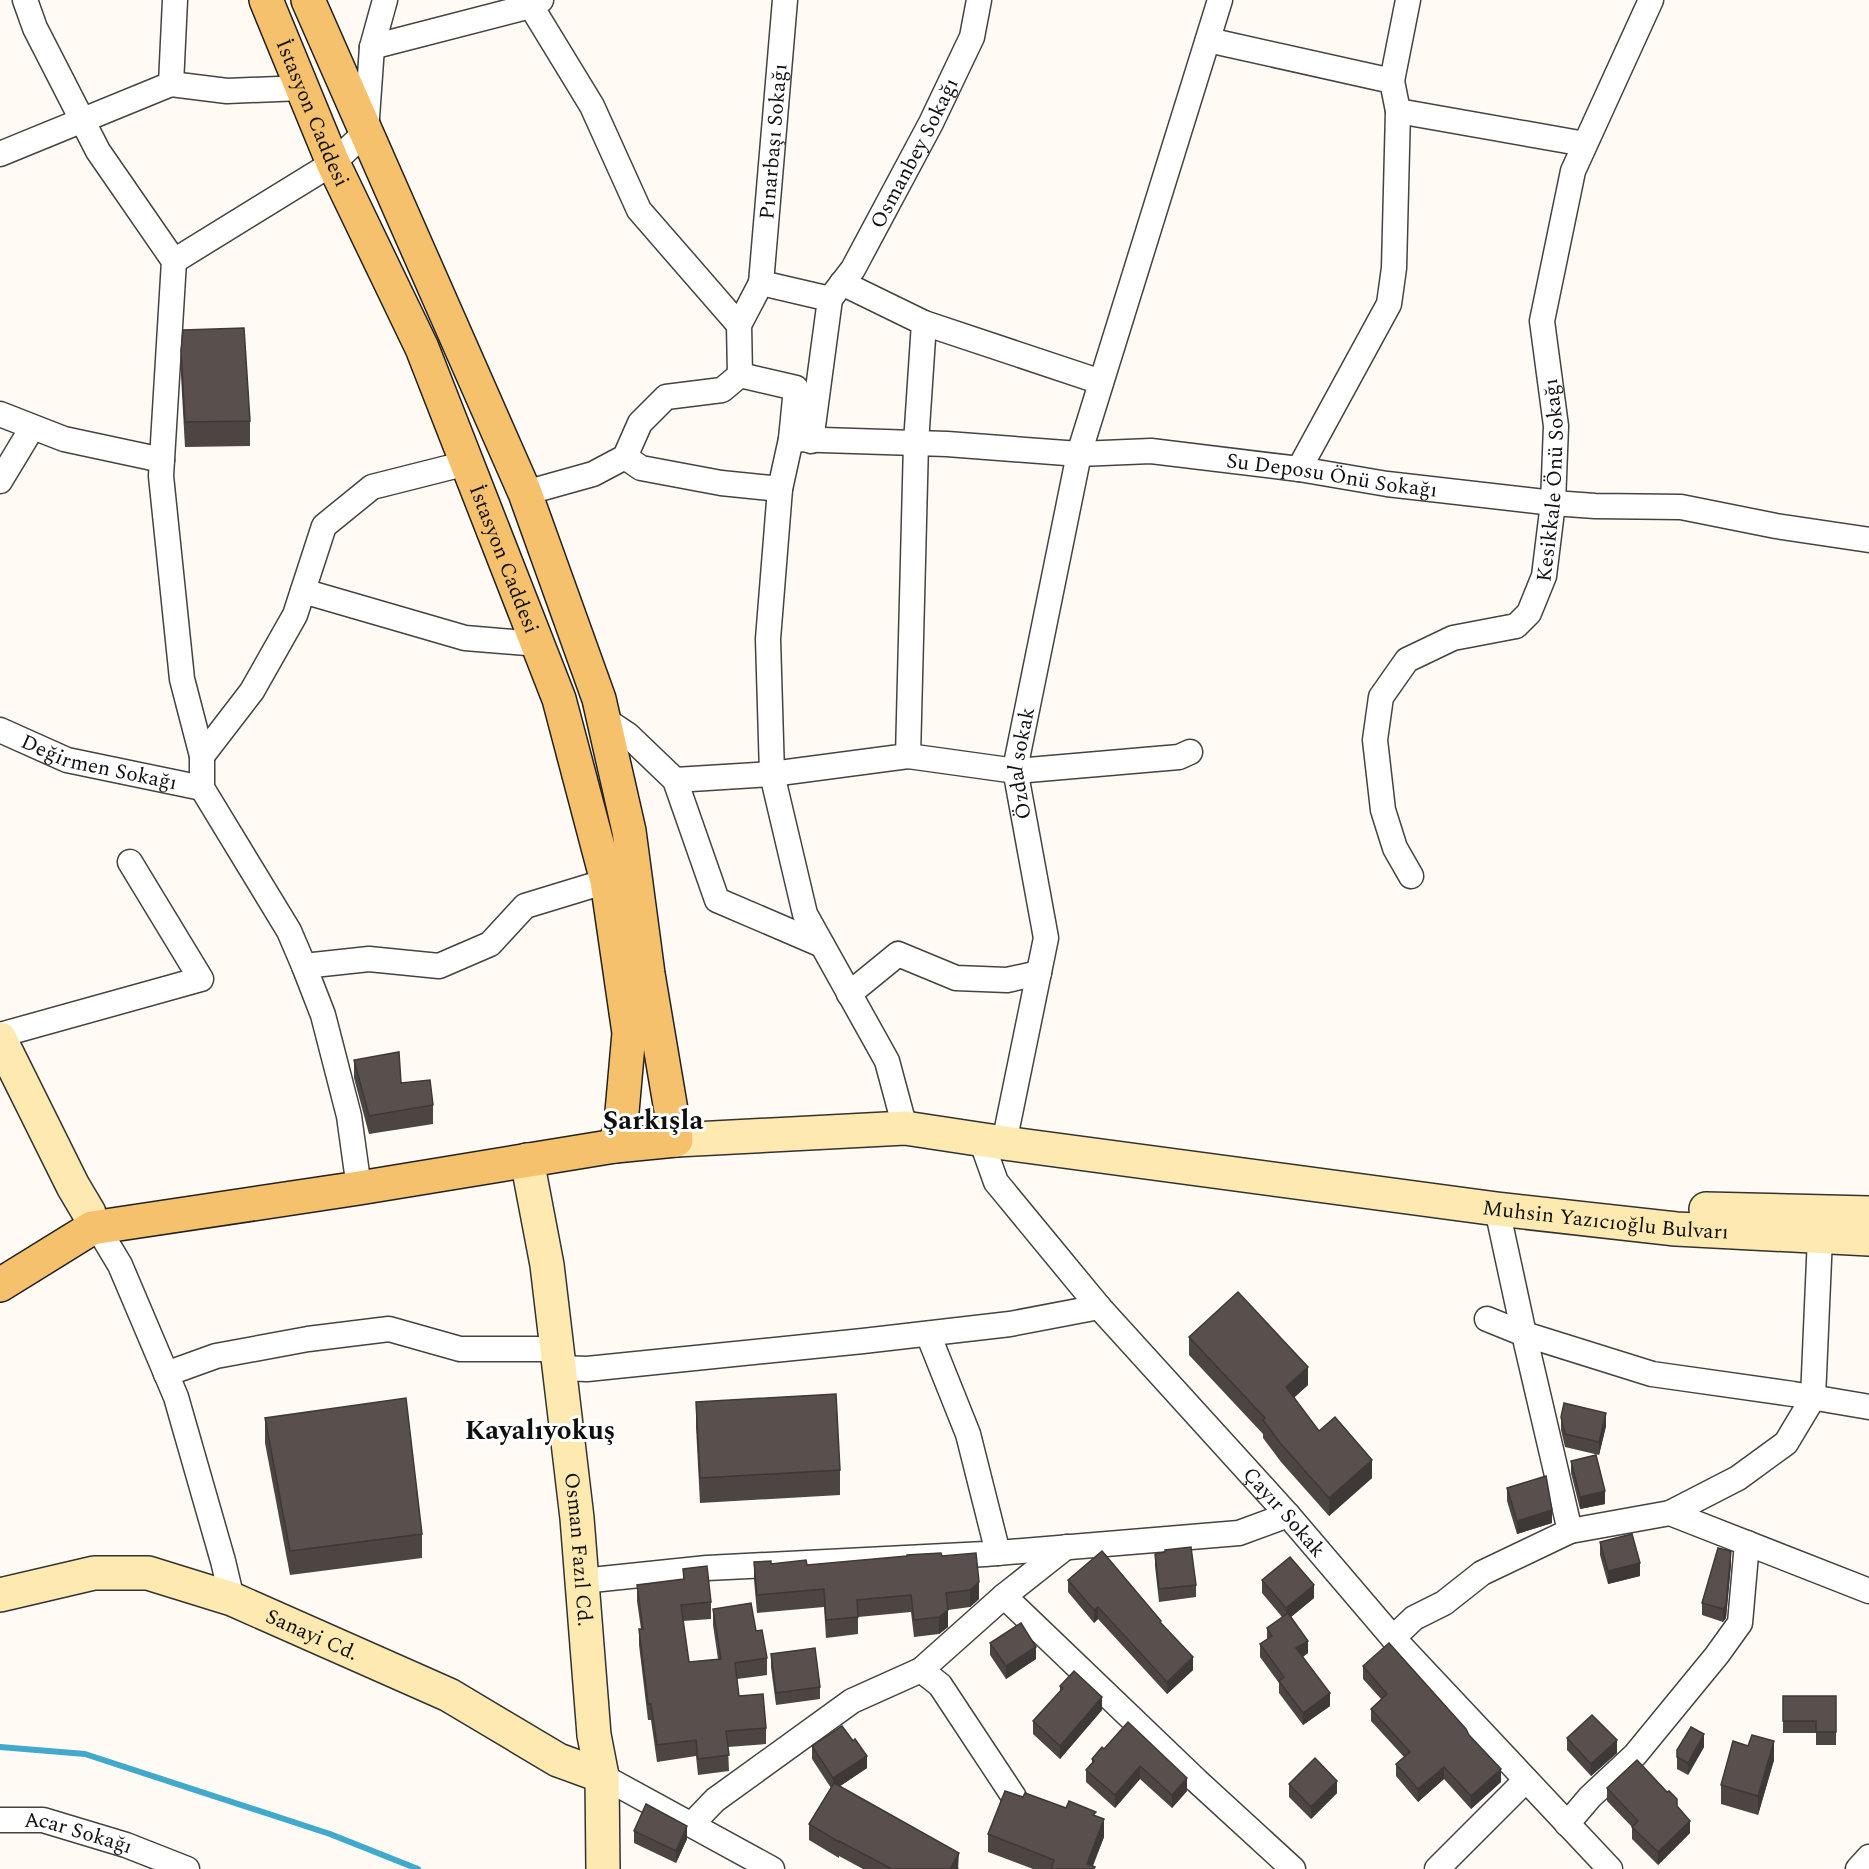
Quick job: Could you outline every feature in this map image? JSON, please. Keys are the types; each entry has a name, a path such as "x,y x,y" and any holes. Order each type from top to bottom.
{"main road":[{"name":"İstasyon Caddesi","path":"266,0 333,163 422,348 559,699 607,881 629,1034 621,1123 615,1146"},
{"name":"İstasyon Caddesi","path":"308,0 525,493 599,699 629,831 648,974 676,1140"},
{"path":"0,1037 73,1186 94,1220 92,1228 0,1285"},
{"path":"94,1220 359,1188 615,1146 676,1140 904,1128 993,1142 1497,1209"},
{"name":"Osman Fazıl Cd.","path":"527,1160 546,1264 577,1518 594,1735 602,1776 603,1869"},
{"name":"Muhsin Yazıcıoğlu Bulvarı","path":"1497,1209 1646,1207 1869,1213"},
{"name":"Muhsin Yazıcıoğlu Bulvarı","path":"1497,1209 1676,1229 1869,1239"},
{"name":"Sanayi Cd.","path":"0,1595 94,1573 148,1573 232,1599 449,1695 558,1760 602,1776"}],"street":[{"path":"25,0 35,28 98,151 174,261 161,476 182,680 202,756 202,788 289,931 304,966 323,1015 349,1116 359,1188"},
{"path":"171,84 175,0"},
{"path":"174,261 333,163 366,132 372,47 386,0"},
{"name":"Pınarbaşı Sokağı","path":"761,283 785,0"},
{"name":"Osmanbey Sokağı","path":"836,291 853,269 931,123 972,37 979,0"},
{"name":"Özdal sokak","path":"993,1142 1039,973 1046,938 1016,771 1078,454 1220,0"},
{"path":"1299,469 1389,304 1394,268 1398,111 1392,81 1408,0"},
{"name":"Kesikkale Önü Sokağı","path":"1411,876 1395,848 1383,810 1375,740 1381,697 1407,660 1453,638 1516,626 1529,614 1544,576 1553,503 1556,426 1542,321 1573,171 1651,0"},
{"path":"372,47 536,3 592,106 639,210 739,325"},
{"path":"1208,40 1392,81"},
{"path":"0,154 83,122 171,84 227,91 303,88"},
{"path":"1398,111 1585,144"},
{"path":"740,375 739,325 761,283 836,291 1101,382"},
{"path":"836,291 801,440 780,489 768,639 772,774 805,914 887,1061 904,1128"},
{"path":"908,756 916,443 924,323"},
{"path":"740,375 796,388 801,440"},
{"path":"525,493 593,474 625,457 640,423 666,397 722,390 740,375"},
{"path":"0,414 64,439 162,460"},
{"path":"0,481 32,428"},
{"name":"Su Deposu Önü Sokağı","path":"801,440 916,443 1078,454 1151,451 1299,469 1387,484 1553,503 1681,507 1776,526 1869,540"},
{"path":"625,457 641,468 721,483 780,489"},
{"path":"202,756 252,691 295,615 324,526 372,487 467,463"},
{"path":"303,591 465,638 538,644"},
{"path":"604,720 627,735 675,780 717,900 822,945"},
{"name":"Değirmen Sokağı","path":"0,730 67,760 202,788"},
{"path":"675,780 772,774 908,756 1016,771 1179,757 1190,752"},
{"path":"0,1037 201,979 129,862"},
{"path":"304,966 369,959 439,966 490,944 525,906 607,881"},
{"path":"849,994 898,954 956,978 1007,980 1039,973"},
{"name":"Çayır Sokak","path":"993,1142 996,1182 1099,1307 1288,1515 1393,1638 1610,1869"},
{"path":"1497,1209 1570,1530"},
{"path":"94,1220 120,1265 176,1397 232,1599"},
{"path":"1393,1638 1414,1618 1444,1603 1482,1573 1570,1530 1670,1513 1738,1478 1786,1443 1813,1398 1820,1237"},
{"path":"166,1374 216,1356 308,1339 389,1329 460,1349 558,1359 598,1367 928,1334 1010,1324 1099,1307"},
{"path":"1487,1319 1524,1334 1652,1374 1869,1407"},
{"path":"928,1334 968,1434 998,1553"},
{"path":"1670,1513 1869,1591"},
{"path":"582,1581 707,1568 998,1553 1239,1533 1288,1515"},
{"path":"1567,1824 1590,1797 1635,1755 1717,1655 1740,1623 1747,1543"},
{"path":"692,1824 715,1800 852,1701 921,1670 1004,1596 1066,1547"},
{"path":"1004,1596 1197,1781 1293,1869"},
{"path":"921,1670 940,1685 1014,1797"},
{"path":"602,1776 772,1869"},
{"path":"1437,1869 1526,1780"},
{"name":"Acar Sokağı","path":"0,1820 43,1820 126,1845 187,1869"},
{"path":"126,1845 127,1869"},
{"path":"1858,1869 1869,1857"}],"building":[{"path":"244,328 250,421 185,422 181,351 183,330"},
{"path":"399,1052 401,1083 430,1080 433,1105 369,1116 354,1060"},
{"path":"1238,1292 1308,1367 1286,1387 1319,1431 1335,1417 1372,1460 1329,1498 1281,1444 1263,1420 1265,1418 1189,1337"},
{"path":"836,1394 840,1470 700,1478 696,1402"},
{"path":"406,1398 422,1534 290,1551 265,1418"},
{"path":"1564,1403 1606,1413 1599,1442 1565,1434 1561,1417"},
{"path":"1596,1455 1605,1491 1580,1497 1571,1461"},
{"path":"1546,1476 1552,1510 1517,1521 1507,1488"},
{"path":"1632,1534 1640,1563 1608,1571 1600,1542"},
{"path":"1191,1547 1196,1585 1159,1589 1155,1554 1165,1552 1165,1550"},
{"path":"1718,1548 1731,1551 1726,1605 1723,1609 1702,1603"},
{"path":"1102,1551 1160,1622 1193,1657 1167,1682 1098,1607 1094,1610 1068,1580"},
{"path":"941,1553 942,1556 976,1553 979,1582 970,1590 946,1593 948,1610 939,1617 914,1620 911,1595 857,1600 858,1617 826,1620 824,1589 757,1595 754,1562 771,1561 771,1564 806,1560 807,1565"},
{"path":"1290,1557 1314,1585 1286,1608 1262,1580"},
{"path":"707,1566 711,1602 681,1605 689,1662 721,1659 713,1609 751,1603 756,1631 762,1630 767,1658 735,1663 739,1696 763,1694 766,1728 726,1731 729,1755 698,1759 696,1740 657,1745 651,1704 648,1704 639,1629 643,1629 637,1585 684,1579 683,1569"},
{"path":"1288,1613 1308,1641 1296,1648 1330,1693 1303,1713 1279,1681 1284,1677 1260,1644 1272,1636 1267,1628"},
{"path":"1021,1623 1036,1647 1006,1666 990,1643"},
{"path":"1389,1643 1501,1769 1471,1796 1444,1767 1418,1789 1396,1764 1410,1752 1371,1709 1387,1694 1363,1666"},
{"path":"815,1648 820,1687 776,1693 771,1654"},
{"path":"1074,1671 1102,1697 1060,1746 1033,1721 1063,1688 1060,1686"},
{"path":"1783,1696 1836,1696 1836,1732 1816,1732 1816,1721 1783,1721"},
{"path":"1592,1715 1617,1740 1591,1764 1567,1738"},
{"path":"1128,1722 1187,1778 1172,1795 1140,1766 1115,1795 1086,1770 1102,1747 1104,1749"},
{"path":"842,1726 867,1756 833,1778 812,1746"},
{"path":"1691,1727 1704,1734 1688,1763 1677,1757 1677,1750"},
{"path":"1752,1735 1774,1741 1758,1796 1721,1785 1733,1741 1748,1746"},
{"path":"1315,1758 1337,1781 1311,1807 1289,1784"},
{"path":"1637,1760 1667,1792 1669,1791 1677,1799 1677,1806 1690,1821 1658,1852 1632,1827 1638,1821 1607,1788"},
{"path":"834,1783 959,1853 950,1869 892,1869 809,1824"},
{"path":"1005,1791 1023,1797 1025,1793 1066,1808 1069,1801 1096,1812 1093,1815 1104,1819 1087,1864 1095,1867 1094,1869 1051,1869 1054,1860 988,1834"},
{"path":"646,1804 687,1826 676,1851 634,1831"}],"waterway":[{"path":"0,1747 85,1754 330,1834 418,1869"}],"district":[{"name":"Şarkışla","path":"653,1120"},
{"name":"Kayalıyokuş","path":"540,1430"}]}
